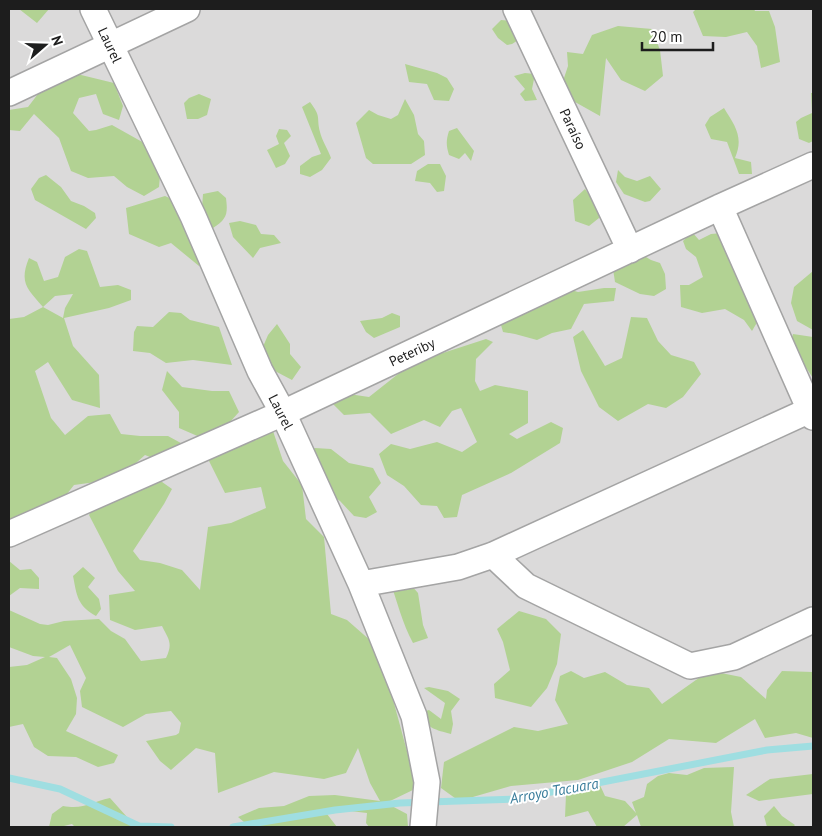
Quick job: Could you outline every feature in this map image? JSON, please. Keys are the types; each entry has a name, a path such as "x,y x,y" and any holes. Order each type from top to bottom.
{"street":[{"name":"Laurel","path":"94,9 193,216 260,371 283,413 361,584 414,716 427,782 423,827"},
{"path":"9,93 187,9"},
{"name":"Paraíso","path":"516,9 630,250"},
{"name":"Peteriby","path":"9,534 283,413 813,165"},
{"path":"361,584 458,567 493,555 812,414 720,207"},
{"path":"493,555 526,586 690,666 734,658 813,620"}],"shaded area":[{"path":"9,9 813,9 813,827 9,827"}],"green space":[{"path":"19,9 49,9 37,23"},
{"path":"696,9 754,9 755,11 769,11 775,27 780,62 761,68 757,46 747,32 726,37 703,36 693,12"},
{"path":"501,20 514,21 523,37 507,45 498,38 492,29"},
{"path":"618,26 652,29 660,50 663,76 645,91 621,80 606,58 600,116 575,102 563,81 568,66 567,52 583,54 592,35"},
{"path":"405,64 437,73 447,78 454,89 449,101 434,100 427,84 409,82"},
{"path":"525,73 535,74 532,89 537,100 525,101 520,94 525,89 514,76"},
{"path":"77,74 114,83 123,106 119,120 103,114 96,94 79,98 73,113 89,131 112,125 153,148 160,176 159,187 144,196 127,187 114,176 88,178 71,171 59,138 34,114 20,131 9,130 9,110 28,107 41,90"},
{"path":"811,93 813,93 813,141 809,143 799,139 796,122 812,113"},
{"path":"199,94 211,99 207,115 198,119 187,119 184,103 189,98"},
{"path":"405,99 414,115 418,134 424,141 425,155 411,164 373,164 366,158 356,123 369,110 391,119 398,115"},
{"path":"310,102 317,114 321,135 331,158 322,170 310,177 300,174 300,166 312,157 321,154 302,107"},
{"path":"724,108 737,132 739,144 735,158 751,162 752,174 739,174 727,142 711,139 705,125 710,117"},
{"path":"457,128 474,151 471,161 465,153 459,159 449,155 447,148 448,134 449,131"},
{"path":"279,129 287,130 291,136 284,143 290,156 285,164 276,168 267,150 279,144 276,136"},
{"path":"428,164 440,164 446,176 444,191 437,192 430,183 415,181 417,171"},
{"path":"618,170 625,177 637,181 650,176 661,189 650,201 645,202 624,194 616,182"},
{"path":"46,175 61,187 71,201 95,213 96,218 86,229 35,200 31,189 39,178"},
{"path":"585,189 598,207 599,218 589,226 575,221 573,200"},
{"path":"218,191 226,198 226,216 213,228 206,225 202,208 203,194"},
{"path":"165,196 176,201 204,242 199,266 171,243 159,247 129,234 126,208"},
{"path":"240,221 256,225 261,234 274,235 281,243 260,248 253,258 233,237 229,223"},
{"path":"692,232 699,240 711,234 723,233 759,319 752,331 744,320 725,309 702,313 681,307 680,285 689,285 703,277 696,257 686,249 683,241"},
{"path":"79,249 87,251 100,287 118,285 131,290 131,300 109,308 64,318 73,346 99,375 100,408 72,400 48,362 35,371 51,418 65,435 88,416 110,414 121,434 168,436 190,448 167,464 145,455 118,479 74,485 59,504 41,508 9,520 9,319 24,317 43,307 26,285 25,274 29,258 37,262 44,281 58,277 65,257","holes":["73,294 65,308 63,318 43,307 55,296"]},
{"path":"641,254 660,263 665,274 666,289 654,296 640,294 615,282 613,269"},
{"path":"813,271 813,330 797,321 791,303 794,287"},
{"path":"616,288 614,301 584,304 571,329 552,333 537,340 503,332 501,325 509,319 568,289 578,292"},
{"path":"169,312 181,313 190,320 219,327 232,365 193,360 166,363 150,353 133,351 134,332 137,326 153,327"},
{"path":"392,313 400,316 400,327 374,338 366,332 360,321 382,318"},
{"path":"631,317 647,318 658,341 671,355 694,362 701,374 683,397 666,408 648,404 618,421 599,407 581,371 573,337 583,330 605,366 622,358"},
{"path":"277,324 290,344 290,354 301,367 292,380 273,370 262,349 268,335"},
{"path":"793,334 813,337 813,378 801,360 787,358"},
{"path":"486,339 493,342 476,359 475,381 480,391 495,385 528,391 528,423 509,434 517,439 551,422 563,428 560,443 511,473 462,495 457,517 444,518 437,506 421,505 404,486 387,475 379,454 391,444 410,449 437,442 462,452 477,442 461,408 452,411 440,427 424,420 391,434 370,413 344,415 329,400 342,393 369,397 412,363"},
{"path":"167,371 182,387 229,391 239,412 220,433 202,438 179,428 179,412 162,390"},
{"path":"273,431 283,461 302,485 306,519 324,537 331,614 347,620 379,648 417,788 386,803 407,814 408,827 369,827 366,823 367,813 350,811 327,814 337,827 250,827 238,817 259,808 284,806 309,796 335,795 380,801 370,783 358,748 346,773 324,779 274,772 218,793 215,753 196,748 171,770 160,761 146,741 179,733 181,723 171,711 146,714 123,727 82,707 80,691 86,678 70,645 49,657 57,658 71,679 77,698 76,714 66,731 118,755 114,763 98,767 76,757 48,756 34,747 23,724 9,727 9,667 27,665 45,657 33,656 9,647 9,610 40,624 48,625 64,621 99,619 111,631 125,639 141,661 166,658 170,645 162,626 135,630 110,620 109,595 135,591 118,571 89,515 104,492 148,472 172,489 133,551 140,560 160,563 182,570 200,590 208,527 231,523 266,508 261,487 225,493 209,461 213,443 249,443"},
{"path":"315,448 331,449 349,463 373,468 381,483 369,497 377,512 366,518 354,516 340,501 327,492 297,459"},
{"path":"9,561 20,570 31,569 39,578 39,589 20,588 9,596"},
{"path":"83,567 95,578 88,587 99,599 101,609 96,616 81,604 77,595 73,576"},
{"path":"403,576 418,593 423,625 428,638 413,643 389,579"},
{"path":"519,611 546,619 561,634 557,664 547,688 531,707 495,698 494,684 510,670 503,642 497,629"},
{"path":"571,671 584,678 605,672 627,685 649,688 662,704 703,675 721,673 741,677 766,699 767,690 782,671 813,672 813,738 796,733 765,738 755,719 716,743 669,739 632,762 578,780 511,786 459,801 441,788 444,762 514,727 538,731 568,724 555,700 560,676"},
{"path":"429,687 448,691 460,699 451,711 453,724 451,734 436,730 428,725 419,713 429,710 441,719 445,703 424,688"},
{"path":"734,767 731,812 734,827 641,827 637,815 623,827 597,827 588,811 565,817 566,795 577,783 599,783 605,796 625,801 636,813 632,802 644,797 647,784 658,776 669,773 687,775 704,768"},
{"path":"813,774 813,794 759,801 746,795 770,779"},
{"path":"110,798 139,827 75,827 72,824 49,827 52,814 63,806 77,807"},
{"path":"774,806 782,816 795,825 793,827 767,827 764,816"}],"waterway":[{"name":"Arroyo Tacuara","path":"233,827 335,810 400,803 515,799 767,750 813,746"},
{"name":"Arroyo Tacuara","path":"9,778 60,789 139,826 171,827"}]}
